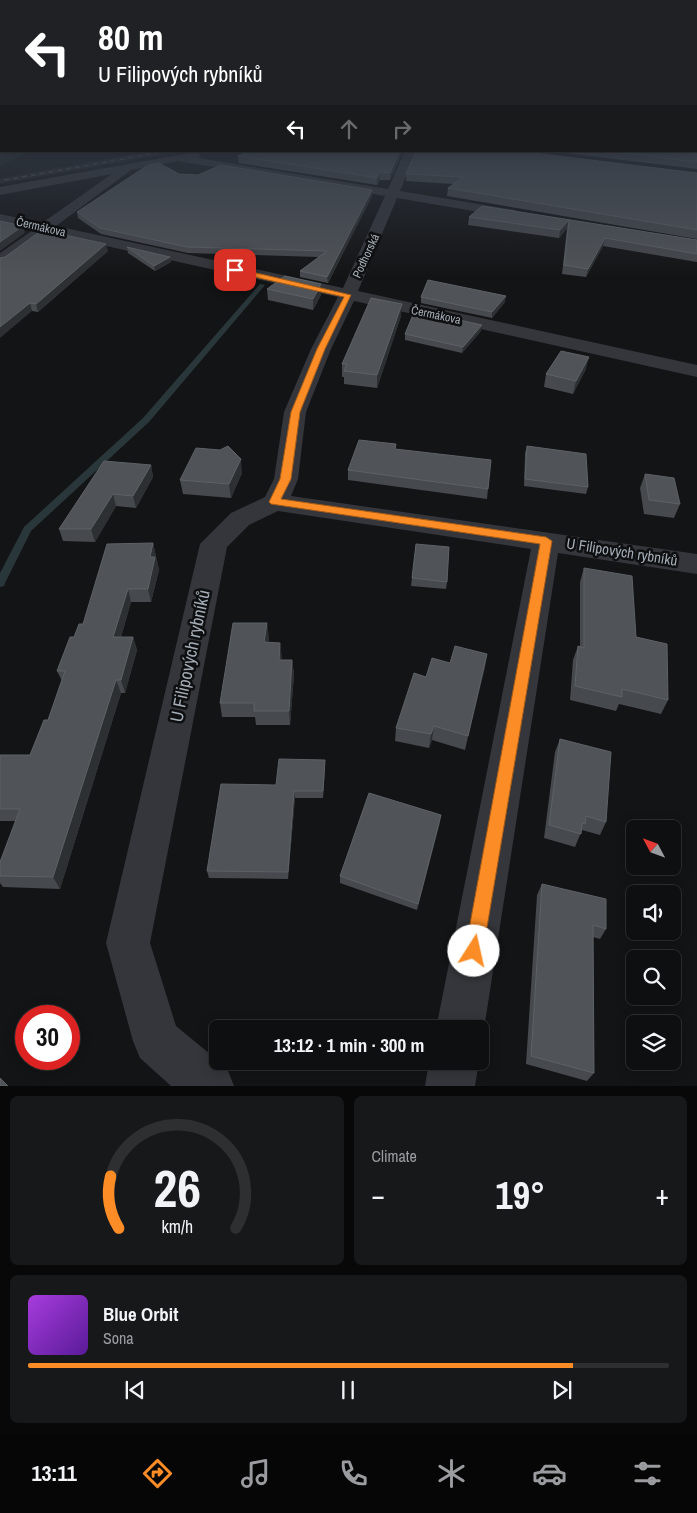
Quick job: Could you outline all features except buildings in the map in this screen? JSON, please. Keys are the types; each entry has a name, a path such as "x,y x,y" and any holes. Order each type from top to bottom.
{"street":[{"path":"0,191 80,176"},
{"path":"0,260 117,176"},
{"path":"284,176 531,216"},
{"name":"Podhorská","path":"275,502 286,479 295,412 321,349 348,295 401,176"},
{"name":"Čermákova","path":"0,218 697,371"},
{"name":"U Filipových rybníků","path":"209,1086 157,1041 128,943 214,544 240,519 275,502 697,564"},
{"name":"U Filipových rybníků","path":"462,1020 546,541"},
{"path":"450,1086 453,1070"}],"shaded area":[{"path":"13,176 46,176 0,184 0,178"}],"waterway":[{"path":"0,583 27,529 146,420 262,285"}],"railway":[{"path":"0,181 30,176"}],"route":[{"path":"235,270 348,295 321,349 295,412 286,479 275,502 546,541 474,951"}]}
